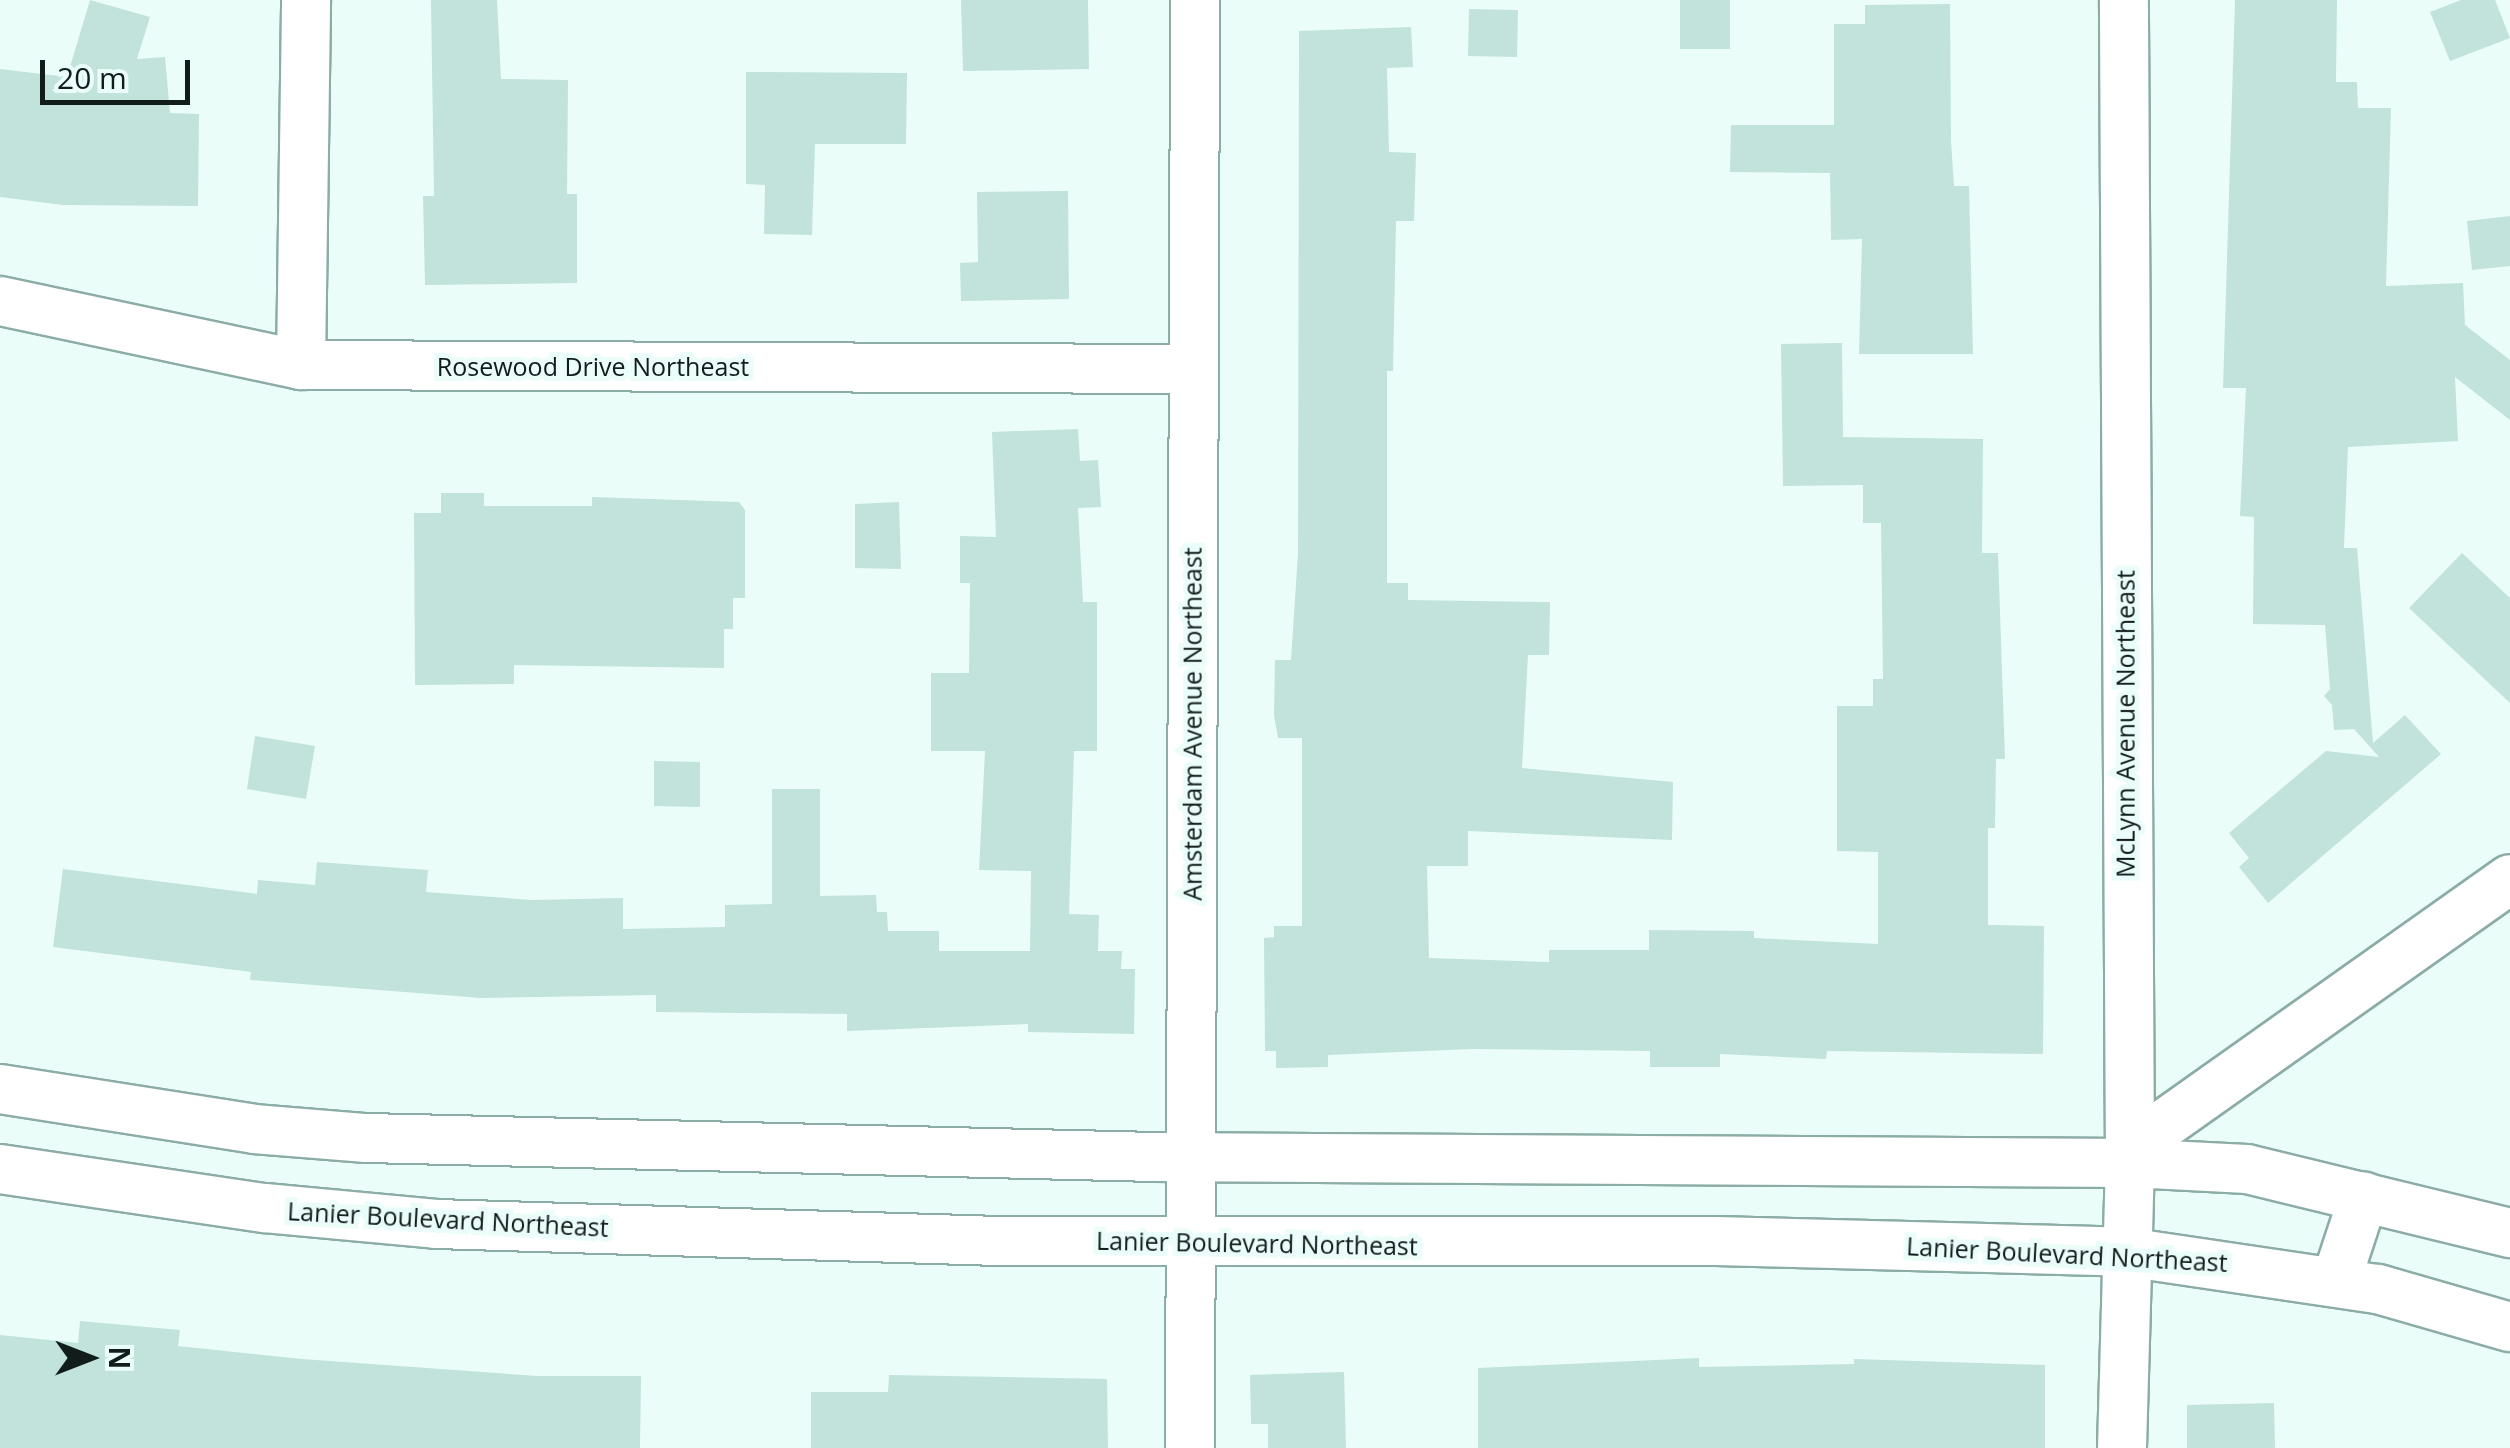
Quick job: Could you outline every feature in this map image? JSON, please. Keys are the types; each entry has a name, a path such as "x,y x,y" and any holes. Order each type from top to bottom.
{"street":[{"path":"302,365 306,0"},
{"name":"Amsterdam Avenue Northeast","path":"1190,1448 1194,0"},
{"name":"McLynn Avenue Northeast","path":"2122,1448 2129,1156 2124,0"},
{"name":"Rosewood Drive Northeast","path":"0,300 302,365 1193,369"},
{"path":"2129,1156 2510,879"},
{"path":"0,1089 254,1129 367,1138 1192,1154 2129,1156 2247,1170 2510,1232"},
{"name":"Lanier Boulevard Northeast","path":"0,1169 265,1208 436,1224 1191,1243 1716,1240 2126,1252 2336,1281 2510,1328"},
{"path":"2336,1281 2364,1196"}],"building":[{"path":"90,0 150,17 137,59 165,57 170,113 199,114 198,206 63,205 0,197 0,69 67,77"},
{"path":"431,0 497,0 501,79 568,80 567,194 577,194 577,283 425,285 423,196 434,196"},
{"path":"961,0 1088,0 1089,69 963,71"},
{"path":"1680,0 1730,0 1730,49 1680,49"},
{"path":"2235,0 2337,0 2336,82 2357,82 2358,108 2391,108 2386,286 2463,283 2465,325 2510,360 2510,420 2455,377 2458,441 2348,447 2344,548 2357,548 2373,743 2405,715 2441,754 2268,903 2239,867 2249,858 2229,833 2326,751 2379,757 2354,729 2334,730 2332,705 2324,696 2330,689 2325,625 2253,624 2254,517 2240,516 2246,388 2223,388"},
{"path":"2461,0 2495,0 2510,38 2450,61 2430,12"},
{"path":"1950,4 1951,141 1954,186 1969,186 1973,354 1859,354 1862,239 1831,240 1830,173 1730,172 1731,125 1834,125 1834,24 1865,24 1865,5"},
{"path":"1469,9 1518,10 1517,57 1468,56"},
{"path":"1411,27 1413,67 1387,68 1389,152 1416,153 1414,221 1396,221 1393,371 1387,371 1387,583 1408,583 1408,600 1550,602 1549,655 1528,655 1522,768 1673,782 1672,840 1468,831 1468,866 1427,866 1429,958 1549,962 1549,950 1649,950 1649,930 1754,931 1754,938 1878,944 1878,852 1837,851 1837,706 1873,706 1873,679 1883,679 1881,523 1863,523 1863,485 1783,486 1781,344 1842,343 1843,437 1983,439 1982,553 1998,553 2005,759 1996,759 1995,828 1988,828 1988,925 2044,926 2043,1054 1827,1051 1826,1059 1720,1054 1720,1067 1650,1067 1650,1051 1472,1049 1328,1055 1328,1067 1276,1068 1276,1051 1265,1051 1264,938 1274,937 1274,926 1302,926 1302,738 1278,738 1274,715 1275,660 1291,660 1298,553 1299,31"},
{"path":"746,72 907,73 906,144 815,144 812,235 764,234 765,185 746,184"},
{"path":"1068,191 1069,299 961,301 960,263 978,262 977,192"},
{"path":"2510,216 2510,266 2472,270 2467,221"},
{"path":"1078,429 1080,461 1098,460 1101,507 1078,508 1083,602 1097,602 1097,751 1074,751 1069,914 1099,915 1098,951 1122,951 1121,969 1135,969 1134,1034 1028,1032 1028,1024 847,1031 847,1014 656,1012 656,995 481,998 250,980 251,972 53,947 63,869 257,894 258,880 315,885 317,862 428,870 426,892 532,900 623,898 623,929 725,927 725,905 772,904 772,789 820,789 820,896 876,895 877,912 887,912 888,931 939,931 939,951 1030,951 1031,871 979,870 985,751 931,751 931,673 969,673 970,583 960,583 960,536 996,537 992,432"},
{"path":"441,493 484,493 484,506 592,506 592,497 739,502 745,510 745,598 733,598 733,629 724,629 724,668 514,665 514,684 415,685 414,513 441,513"},
{"path":"899,502 901,569 855,568 855,504"},
{"path":"2462,553 2510,598 2510,703 2409,608"},
{"path":"255,736 315,746 306,799 247,789"},
{"path":"654,761 700,762 700,807 654,806"},
{"path":"80,1321 180,1330 178,1346 302,1359 537,1376 641,1376 640,1448 0,1448 0,1335 78,1343"},
{"path":"1699,1358 1699,1367 1854,1364 1854,1359 2045,1365 2045,1448 1478,1448 1478,1368"},
{"path":"1344,1372 1346,1448 1268,1448 1268,1424 1251,1424 1250,1375"},
{"path":"889,1375 1107,1379 1108,1448 811,1448 811,1392 888,1392"},
{"path":"2274,1403 2275,1448 2187,1448 2187,1405"}]}
